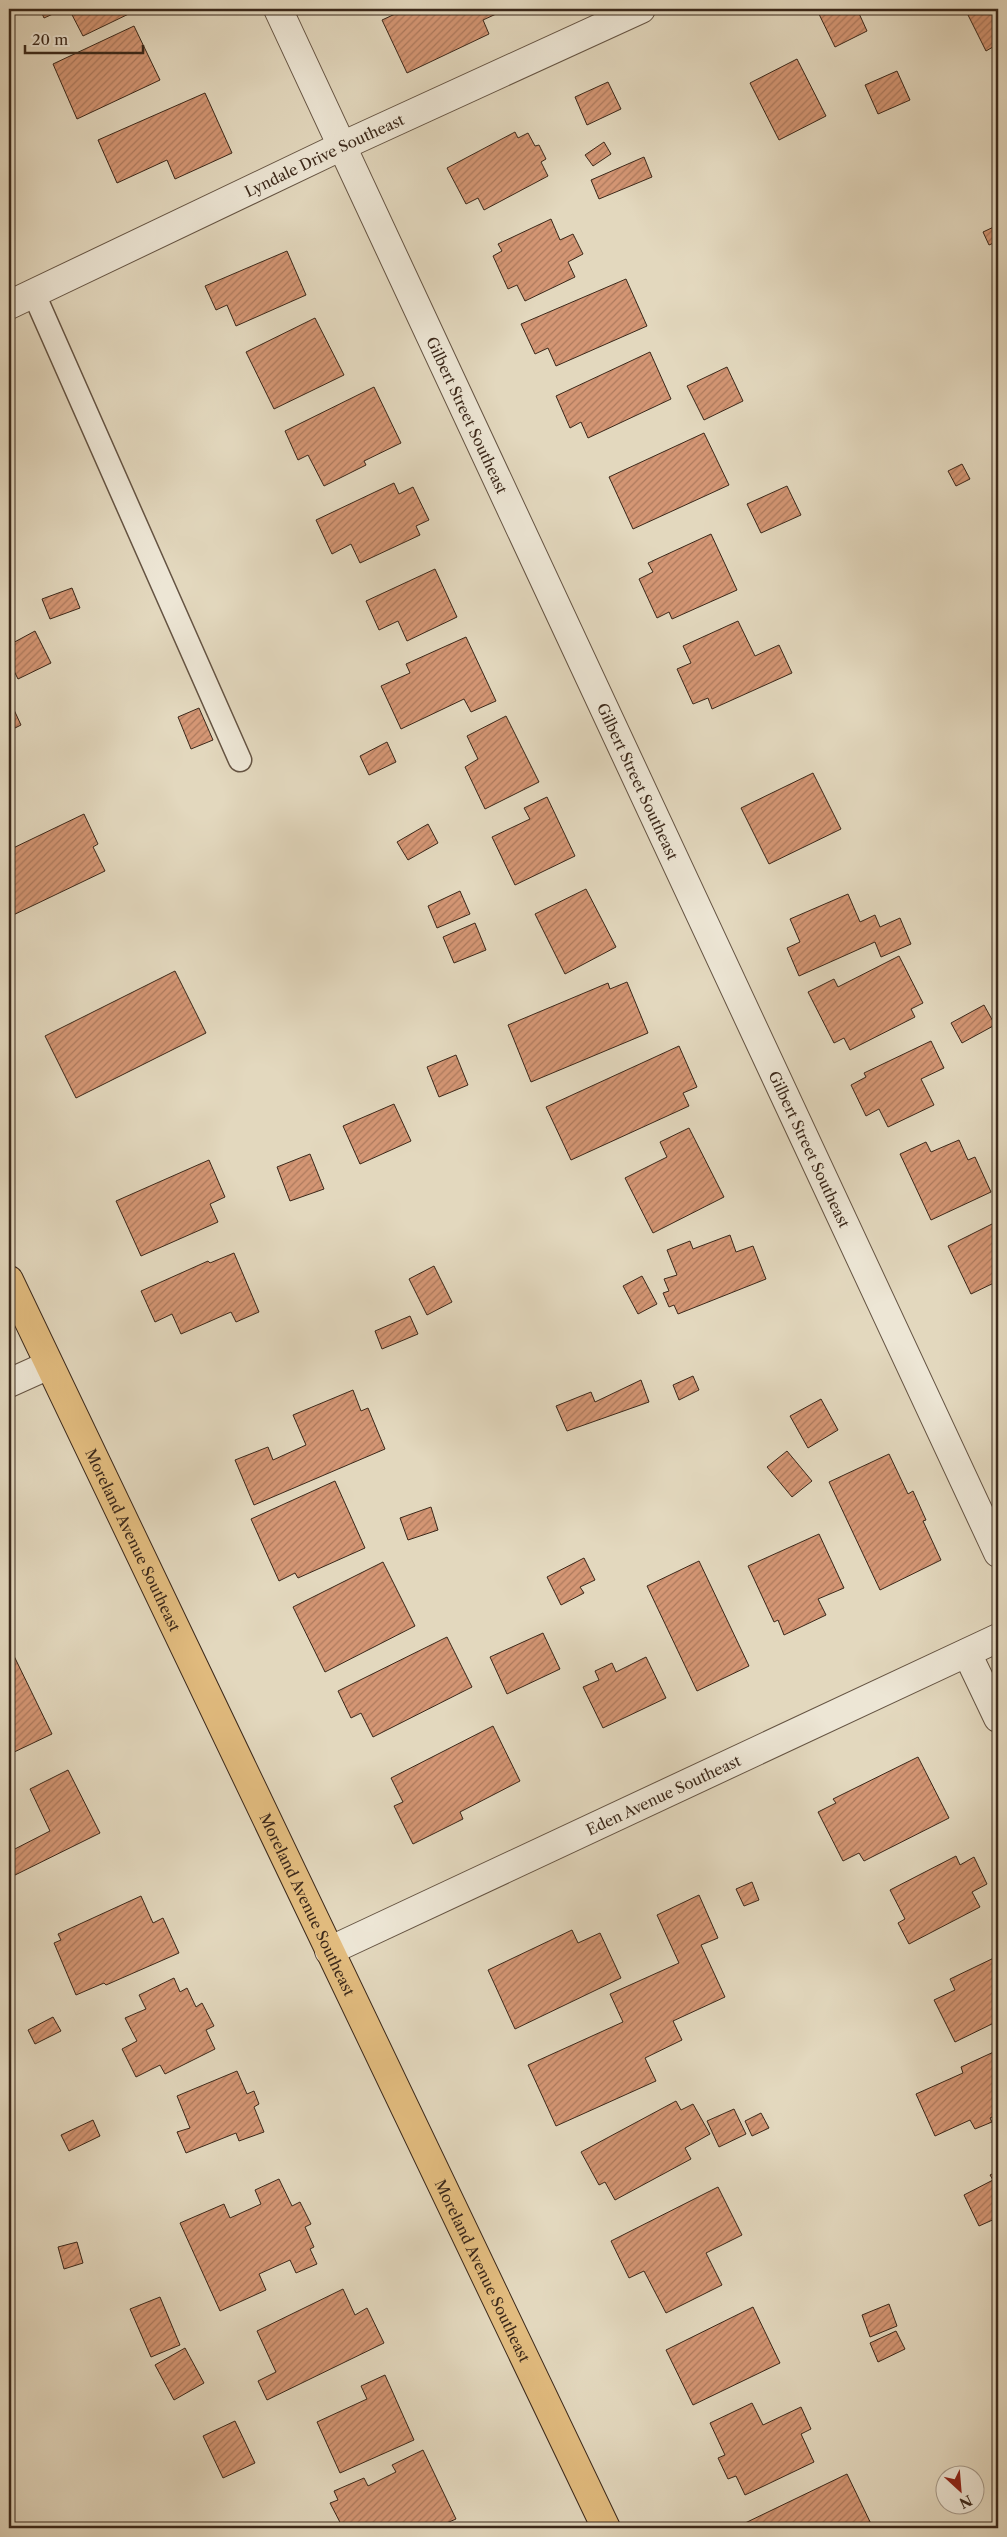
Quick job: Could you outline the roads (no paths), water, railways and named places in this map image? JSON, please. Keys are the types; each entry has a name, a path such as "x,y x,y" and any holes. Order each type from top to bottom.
{"highway":[{"name":"Moreland Avenue Southeast","path":"9,1280 606,2528"}],"street":[{"name":"Gilbert Street Southeast","path":"278,9 998,1553"},
{"name":"Lyndale Drive Southeast","path":"9,305 342,146 641,9"},
{"path":"9,1383 49,1365"},
{"name":"Eden Avenue Southeast","path":"329,1951 998,1638"},
{"path":"967,1653 998,1718"}],"lane":[{"path":"34,294 240,760"}]}
